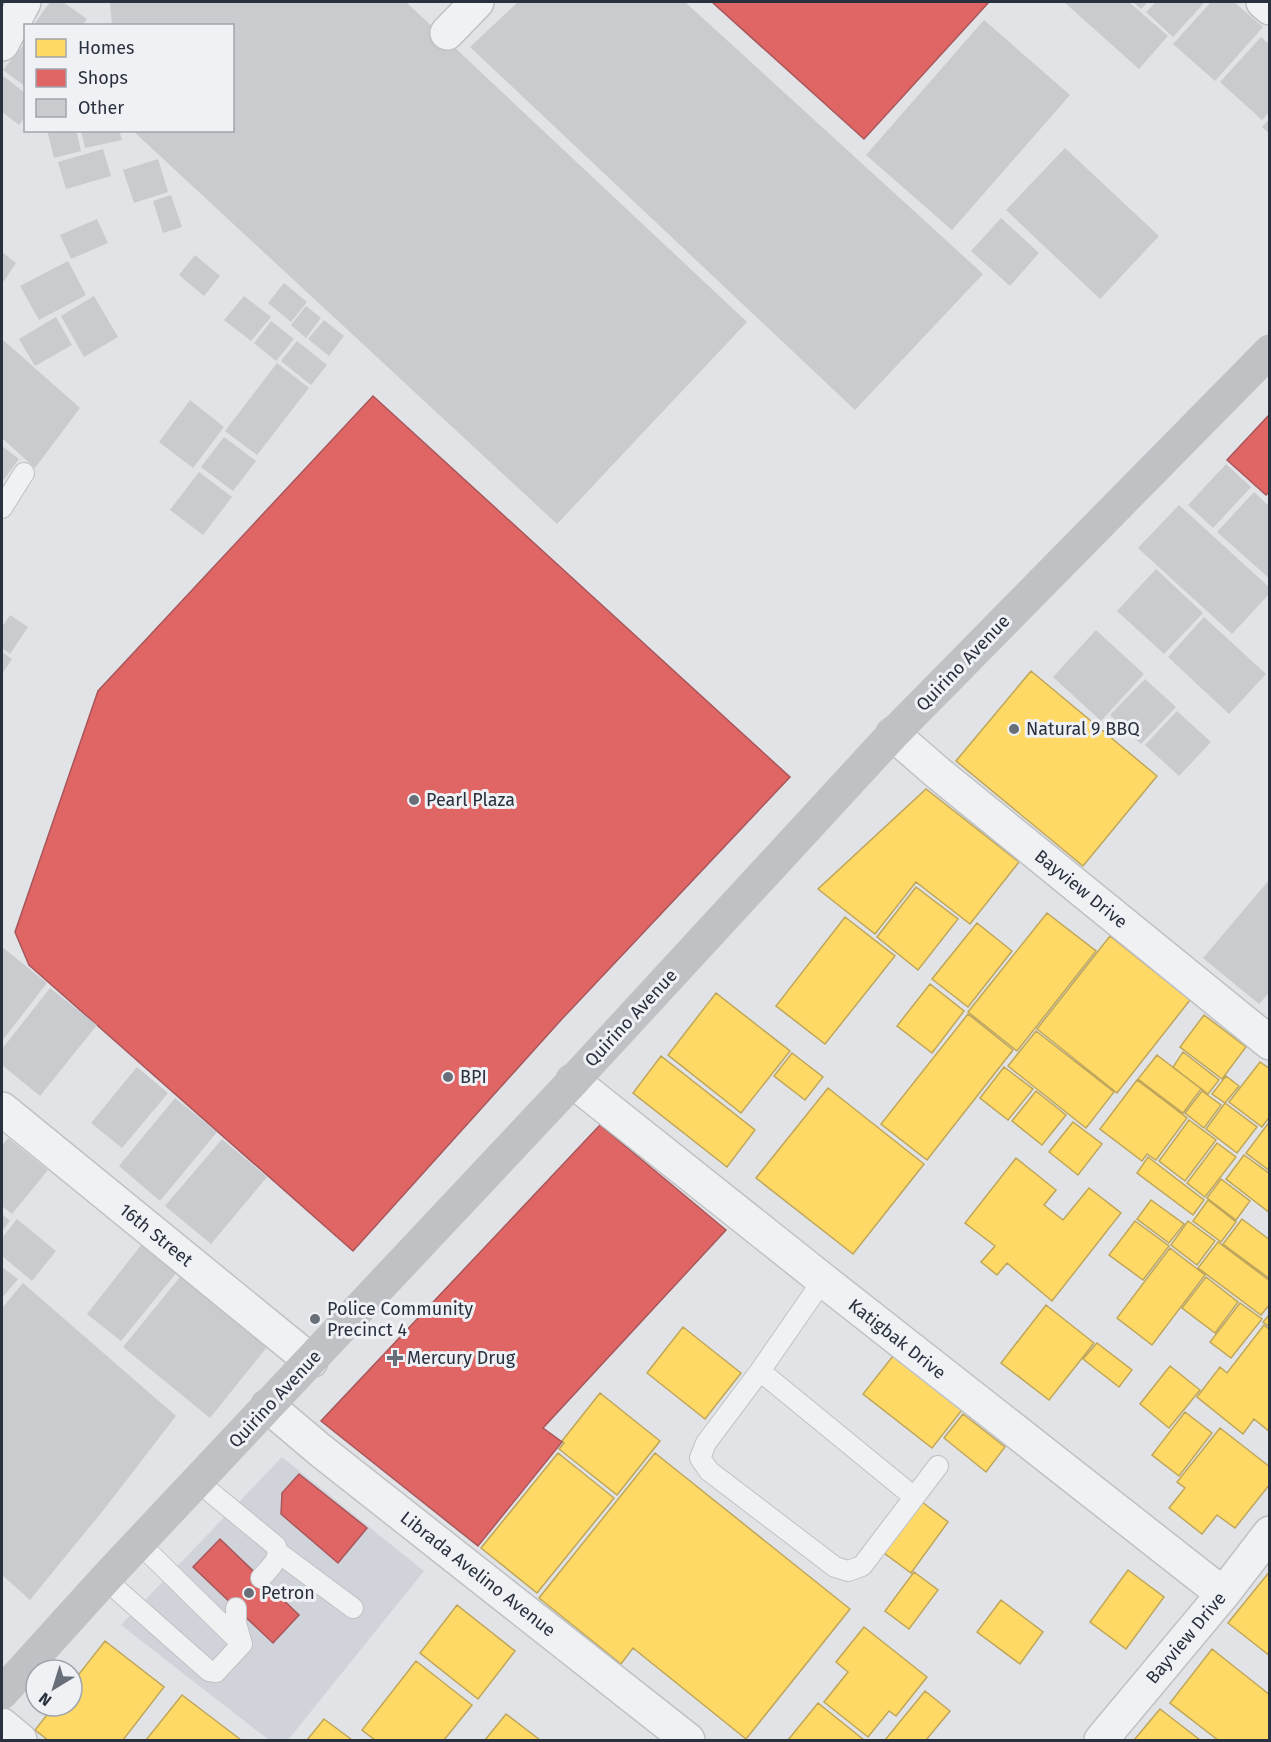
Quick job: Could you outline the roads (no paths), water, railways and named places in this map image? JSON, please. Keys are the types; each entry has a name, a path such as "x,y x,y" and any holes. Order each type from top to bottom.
{"main road":[{"name":"Quirino Avenue","path":"2,1694 105,1579 573,1081 893,734 1265,364"}],"street":[{"path":"2,44 24,2"},
{"path":"447,33 477,2"},
{"path":"1263,2 1269,8"},
{"name":"Bayview Drive","path":"893,734 1269,1043"},
{"name":"Katigbak Drive","path":"573,1081 1223,1594"},
{"name":"16th Street","path":"2,1110 311,1361"},
{"name":"Librada Avelino Avenue","path":"268,1406 329,1457 688,1740"},
{"name":"Bayview Drive","path":"1101,1740 1223,1594 1269,1533"},
{"path":"2,1725 20,1740"}],"lane":[{"path":"2,508 24,473"},
{"path":"823,1280 760,1371 706,1443 700,1458 708,1472 835,1567 848,1571 861,1566 938,1466"},
{"path":"760,1371 915,1497"},
{"path":"198,1481 276,1546 279,1552 353,1608"},
{"path":"139,1543 242,1644"},
{"path":"261,1578 277,1559 279,1552"},
{"path":"105,1579 209,1671 216,1672 242,1644"},
{"path":"236,1608 236,1623 242,1644"}],"place":[{"name":"Natural 9 BBQ","path":"1014,729"},
{"name":"Pearl Plaza","path":"414,800"},
{"name":"BPI","path":"448,1077"},
{"name":"Police Community Precinct 4","path":"315,1319"},
{"name":"Mercury Drug","path":"395,1358"},
{"name":"Petron","path":"249,1593"}]}
